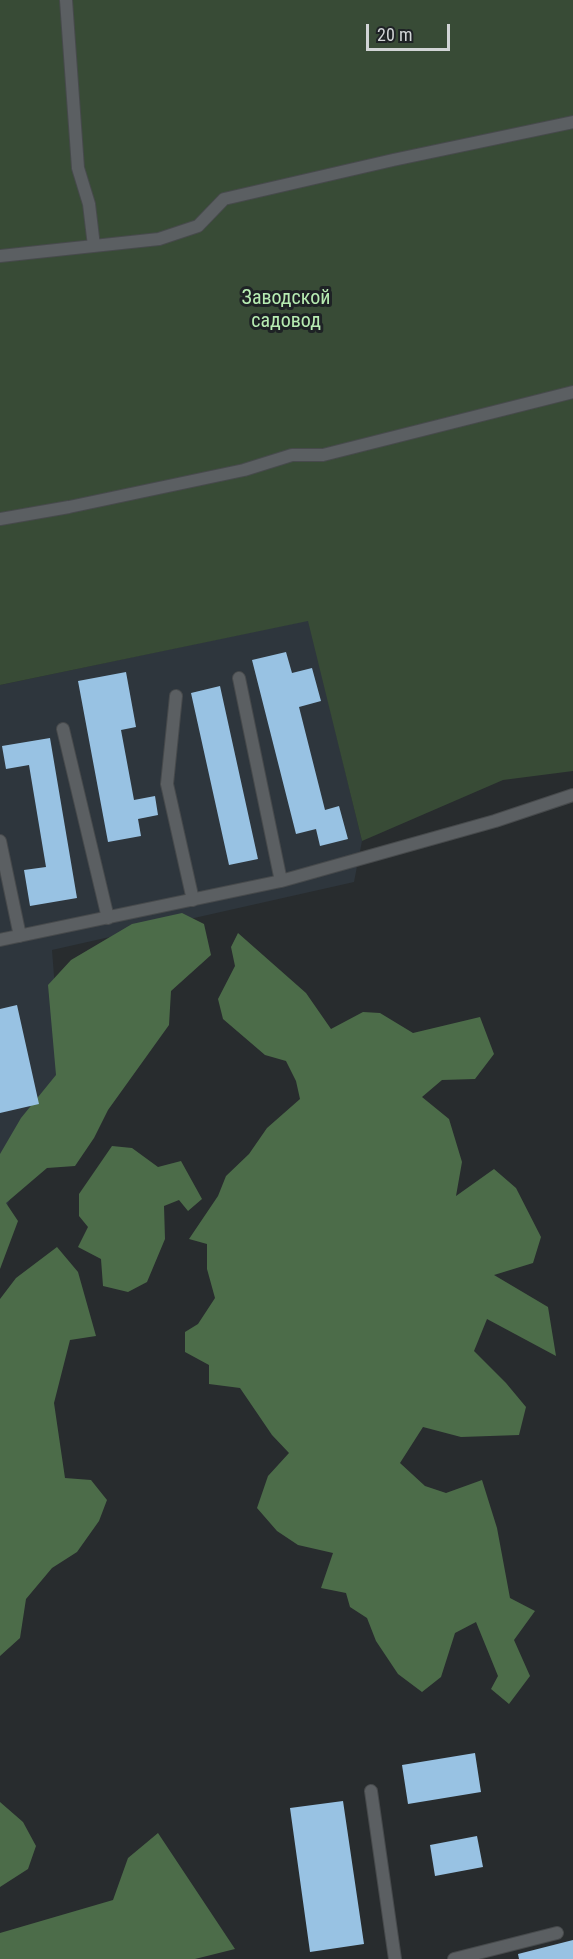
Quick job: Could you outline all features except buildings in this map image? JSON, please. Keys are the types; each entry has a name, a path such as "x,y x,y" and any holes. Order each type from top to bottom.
{"lane":[{"path":"66,0 78,168 89,204 94,246"},
{"path":"0,256 159,239 198,226 224,199 573,122"},
{"path":"0,519 69,507 244,470 292,455 323,455 573,392"},
{"path":"239,678 281,881"},
{"path":"176,696 167,784 193,900"},
{"path":"63,729 108,918"},
{"path":"0,940 281,881 495,821 573,795"},
{"path":"0,842 20,936"},
{"path":"371,1791 394,1959"},
{"path":"454,1959 557,1933"}],"shaded area":[{"path":"309,620 362,841 354,882 52,950 63,1091 0,1220 0,685"}],"green space":[{"name":"Заводской садовод","path":"0,0 573,0 573,771 503,780 362,841 308,621 0,685"},
{"path":"182,913 204,924 211,955 171,991 169,1025 108,1110 94,1138 75,1166 47,1168 6,1203 18,1221 0,1269 0,1154 21,1118 56,1075 48,985 71,960 132,924"},
{"path":"238,933 306,993 331,1029 363,1012 380,1013 413,1033 480,1017 494,1054 475,1079 442,1080 422,1097 449,1119 462,1162 456,1196 494,1169 516,1188 541,1237 533,1263 494,1275 548,1307 556,1356 487,1319 474,1351 526,1407 519,1435 461,1437 423,1427 400,1463 425,1486 446,1493 482,1480 497,1528 510,1598 535,1611 514,1640 530,1676 509,1704 491,1689 498,1676 476,1622 455,1633 441,1677 422,1692 398,1674 376,1641 367,1618 350,1607 346,1593 321,1588 333,1553 298,1545 277,1531 257,1508 268,1476 289,1453 272,1435 240,1388 209,1384 209,1365 185,1352 185,1332 198,1324 215,1298 207,1269 207,1244 189,1239 218,1196 226,1176 249,1154 267,1128 300,1099 296,1081 286,1061 265,1055 223,1019 218,999 235,966 231,947"},
{"path":"112,1146 132,1148 158,1167 181,1161 202,1199 188,1211 179,1200 164,1206 165,1239 147,1282 128,1292 103,1286 101,1259 78,1247 88,1227 79,1216 79,1194"},
{"path":"57,1247 78,1272 96,1336 70,1340 54,1403 65,1478 91,1480 107,1500 99,1521 77,1552 52,1568 26,1599 20,1638 0,1656 0,1299 16,1278"},
{"path":"0,1802 23,1822 36,1846 28,1869 0,1887"},
{"path":"158,1833 235,1949 195,1959 0,1959 0,1933 113,1900 128,1858"}]}
